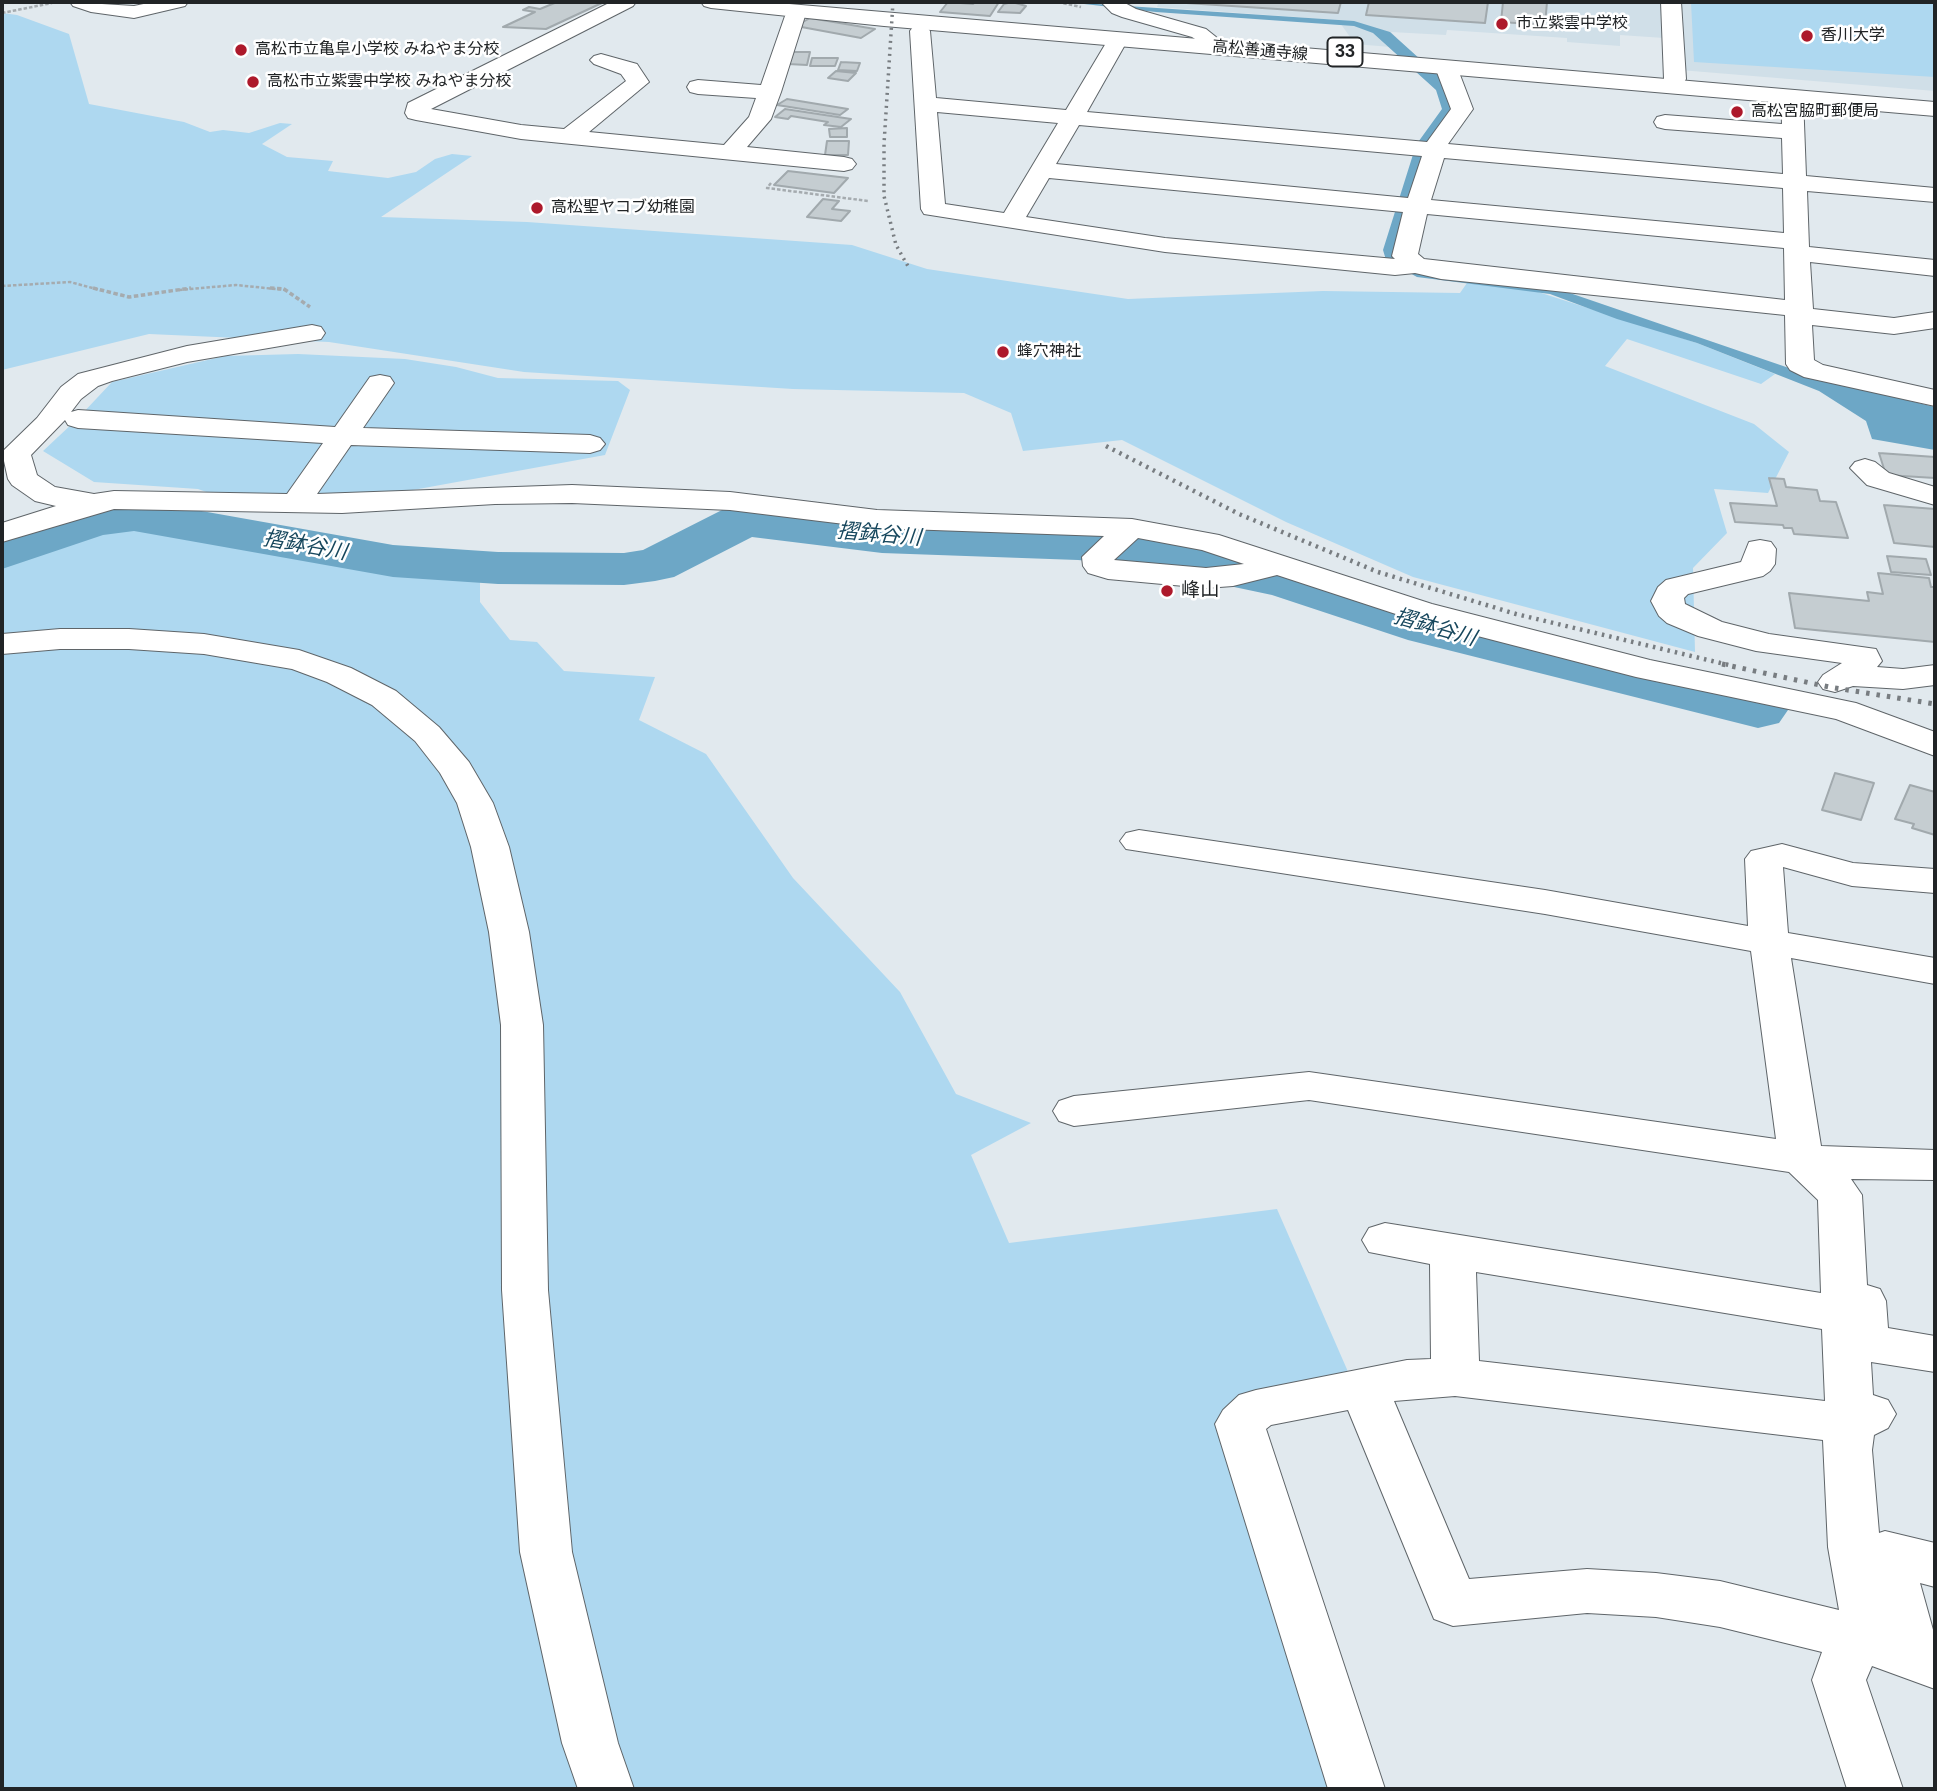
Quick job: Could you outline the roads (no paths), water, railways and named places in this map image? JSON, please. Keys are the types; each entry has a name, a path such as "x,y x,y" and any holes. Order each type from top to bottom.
{"street":[{"path":"80,2 98,8 134,12 178,2"},
{"path":"626,2 415,110 420,115 508,130 844,164"},
{"name":"高松善通寺線","path":"711,2 884,20 1935,100"},
{"name":"高松善通寺線","path":"754,2 1446,67 1935,109"},
{"path":"1111,2 1129,13 1199,33 1206,37 1203,44"},
{"path":"1671,2 1675,79"},
{"path":"730,153 760,119 795,16"},
{"path":"920,31 933,209 1165,245 1407,266 1800,312 1894,326 1935,320"},
{"path":"1011,222 1116,43"},
{"path":"569,137 638,82 629,69 601,61"},
{"path":"1407,266 1405,256 1409,205 1425,148 1462,109 1446,67"},
{"path":"698,87 770,92"},
{"path":"1792,97 1800,364 1814,371 1935,398"},
{"path":"926,104 1935,195"},
{"path":"1274,134 1284,113"},
{"path":"1665,122 1794,132"},
{"path":"1041,170 1409,205 1798,248 1935,268"},
{"path":"94,503 46,495 23,478 16,453 47,424 71,393 88,380 102,375 187,354 312,333"},
{"path":"295,504 380,383"},
{"path":"78,419 343,436 590,444"},
{"path":"1865,468 1878,478 1935,496"},
{"path":"2,533 94,503 114,500 395,503 495,495 572,494 730,502 877,519 1132,528 1209,542 1420,611 1648,670 1843,710 1901,729 1935,744"},
{"path":"1132,528 1098,558 1099,566 1119,572 1206,578 1233,576 1280,564"},
{"path":"1760,549 1759,564 1752,569 1718,579 1685,583 1669,594 1667,601 1679,616 1710,629 1756,641 1864,656 1865,661 1848,676 1829,687 1818,706"},
{"path":"2,644 60,639 129,639 204,644 299,660 339,675 384,698 427,734 456,770 475,803 490,847 509,932 522,1025 525,1290 546,1552 590,1743 606,1789"},
{"path":"1848,676 1903,679 1935,675"},
{"path":"1139,841 1545,902 1935,971"},
{"path":"1356,1789 1240,1424 1256,1409 1407,1379 1455,1377 1850,1424 1872,1414 1851,1310 1840,1195 1801,1158 1769,941 1764,859 1782,855 1852,874 1935,881"},
{"path":"1074,1111 1309,1086 1833,1163 1935,1165"},
{"path":"1385,1240 1851,1310 1935,1354"},
{"path":"1453,1251 1455,1377"},
{"path":"1364,1388 1454,1603 1587,1591 1656,1595 1720,1604 1924,1659"},
{"path":"1850,1424 1847,1450 1854,1547 1866,1608 1839,1679 1875,1789"},
{"path":"1924,1659 1885,1553 1935,1565"}],"waterway":[{"name":"摺鉢谷川","path":"2,553 93,521 134,515 393,561 498,568 624,569 655,565 743,520 882,537 1078,544 1130,549 1285,581 1428,628 1758,710"}],"railway":[{"path":"893,2 884,144 884,196 896,245 909,268"},
{"path":"1106,446 1239,514 1378,572 1516,614 1729,665"},
{"path":"1722,664 1829,687 1935,704"}],"place":[{"name":"市立紫雲中学校","path":"1502,24"},
{"name":"香川大学","path":"1807,36"},
{"name":"高松市立亀阜小学校 みねやま分校","path":"241,50"},
{"name":"高松市立紫雲中学校 みねやま分校","path":"253,82"},
{"name":"高松宮脇町郵便局","path":"1737,112"},
{"name":"高松聖ヤコブ幼稚園","path":"537,208"},
{"name":"蜂穴神社","path":"1003,352"},
{"name":"峰山","path":"1167,591"}]}
